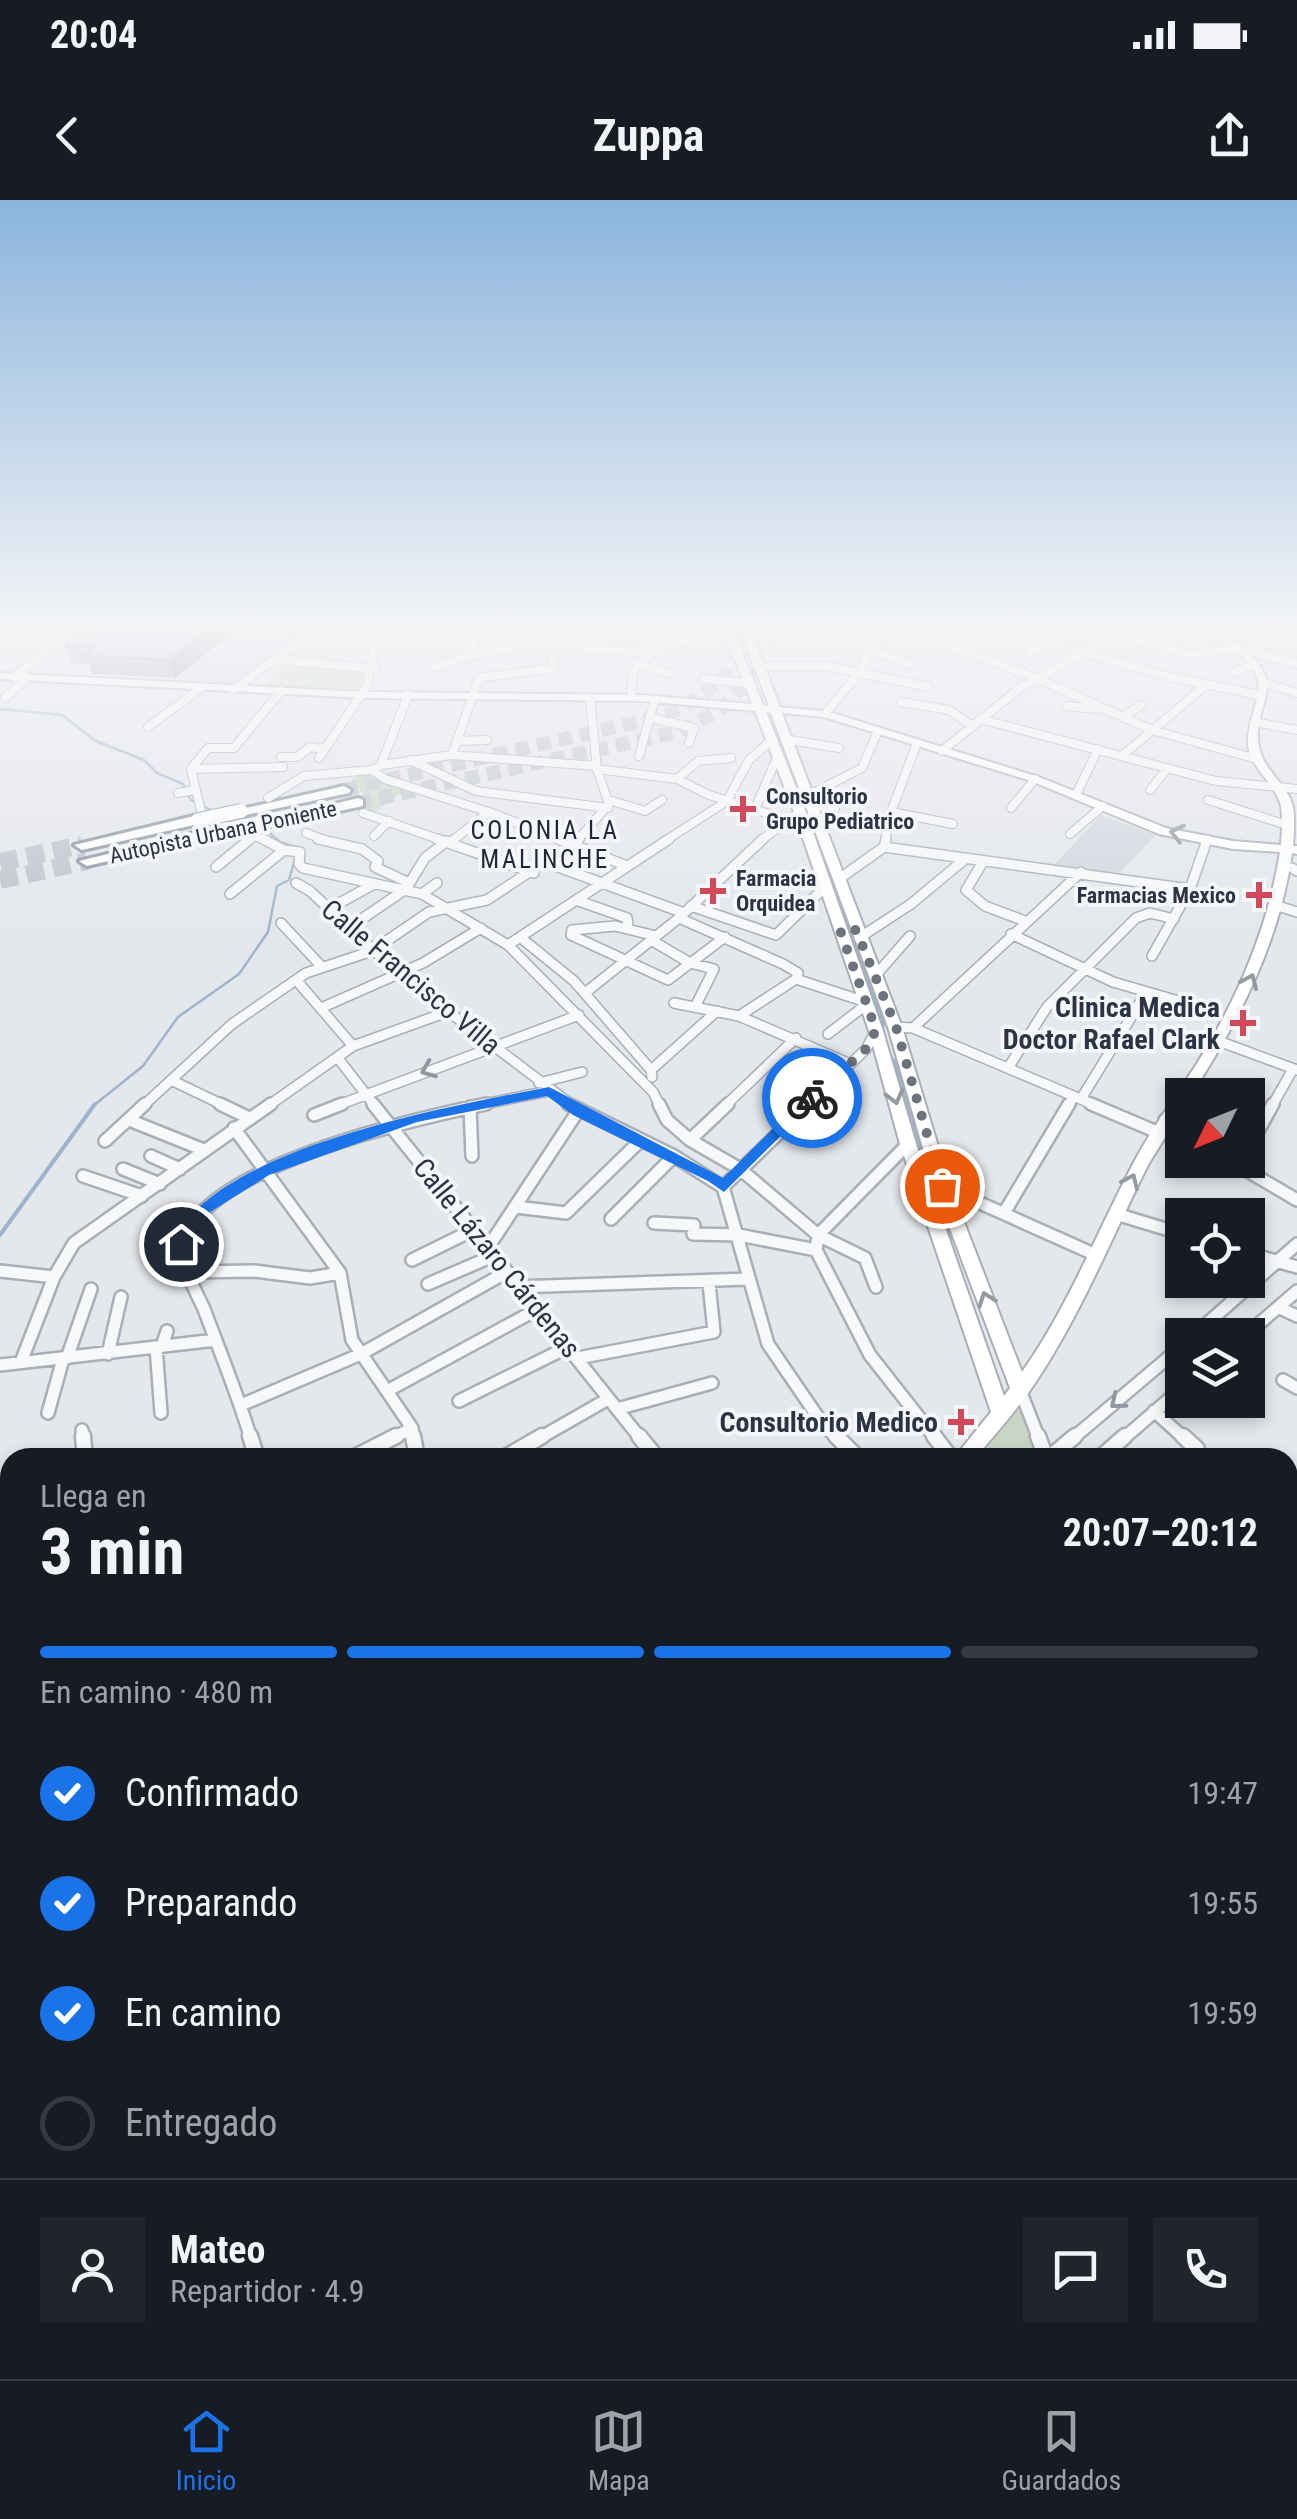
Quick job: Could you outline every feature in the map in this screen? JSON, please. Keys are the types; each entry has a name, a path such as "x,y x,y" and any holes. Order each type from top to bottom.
{"highway":[{"name":"Autopista Urbana Poniente","path":"344,790 241,811 199,811 85,853 361,808"}],"street":[{"path":"248,731 234,748 208,748 190,770 186,791 202,815 292,851 303,868 374,884 406,886"},
{"path":"318,758 338,731"},
{"path":"376,767 392,731"},
{"path":"452,755 461,731"},
{"path":"593,731 596,768 608,804"},
{"path":"640,756 648,731"},
{"path":"690,743 693,731"},
{"path":"776,731 802,808"},
{"path":"585,993 685,912 733,863 802,808 862,768 878,731 1034,779 1162,830 1207,840 1296,850"},
{"path":"942,750 967,731"},
{"path":"1013,731 1297,798"},
{"path":"1123,755 1151,731"},
{"path":"1154,731 1258,760"},
{"path":"1196,1078 1221,1042 1294,870 1296,850 1290,826 1280,792 1258,760 1255,731"},
{"path":"457,740 487,740"},
{"path":"755,809 781,740"},
{"path":"508,945 727,801 749,760 781,740 839,748"},
{"path":"884,847 891,812 917,742"},
{"path":"190,770 282,762 310,747 325,749"},
{"path":"1076,795 1098,749"},
{"path":"268,798 284,781 304,774 452,755 678,779 755,809 835,809"},
{"path":"778,756 850,935 908,1144 1001,1414"},
{"path":"408,758 476,791 645,810 662,800"},
{"path":"678,779 698,762 730,758"},
{"path":"376,767 384,779 489,812 628,866"},
{"path":"1150,790 1166,770"},
{"path":"1011,808 1034,779"},
{"path":"1280,792 1297,790"},
{"path":"476,791 489,812"},
{"path":"1208,800 1290,826"},
{"path":"105,1140 232,1024 297,980 322,967 372,951 424,914 480,904 534,874 576,844 608,804"},
{"path":"1070,834 1103,806"},
{"path":"361,808 534,874"},
{"path":"347,929 406,886 425,858 489,812"},
{"path":"891,812 953,824"},
{"path":"374,836 389,821"},
{"path":"306,833 318,842 339,842 374,855 378,861 375,867 385,875 508,945 653,1092 668,1120 690,1140 740,1168 818,1235 866,1258 876,1287"},
{"path":"216,867 255,835"},
{"path":"1152,956 1190,889 1207,840"},
{"path":"550,864 685,912 772,935 832,883 884,847 1190,889"},
{"path":"230,894 292,851"},
{"path":"1039,868 1046,855"},
{"path":"850,935 910,904 966,859"},
{"path":"982,862 966,890 985,906 1025,922"},
{"path":"913,1028 1010,934 1082,872"},
{"name":"Calle Francisco Villa","path":"296,883 310,891 399,974 549,1091 578,1111 674,1156 724,1187"},
{"path":"422,894 436,883"},
{"path":"327,910 374,884"},
{"path":"576,900 627,918 628,924"},
{"path":"1281,907 1297,912"},
{"path":"685,912 795,971 796,979"},
{"path":"1008,1068 1048,1007 1139,916 1150,913 1174,919"},
{"path":"282,922 322,967"},
{"path":"695,1007 714,970 690,962 628,924 572,930 575,939 668,980 690,962 726,936"},
{"path":"322,1008 399,974 481,928"},
{"path":"1010,934 1084,970 1196,1006"},
{"path":"850,935 875,976 896,1027 942,1186 1043,1448"},
{"path":"875,976 910,936"},
{"path":"520,937 546,953 585,993 651,1070 653,1092"},
{"path":"796,979 867,1003"},
{"path":"739,1016 796,979"},
{"path":"297,980 353,1046"},
{"path":"554,992 576,984"},
{"path":"1004,1213 1146,993"},
{"path":"674,1003 739,1016 848,1063"},
{"path":"828,1034 867,1003"},
{"path":"651,1070 716,1011"},
{"path":"21,1362 54,1276 74,1243 353,1046 447,1012"},
{"path":"314,1114 579,1015"},
{"path":"896,1027 913,1028 1078,1098 1165,1127"},
{"path":"848,1448 822,1423 782,1366 759,1322 724,1187 870,1045 876,1030"},
{"path":"690,1140 796,1038"},
{"path":"1221,1042 1295,1070 1265,1120"},
{"name":"Calle Lázaro Cárdenas","path":"337,1057 505,1273 649,1448"},
{"path":"538,1083 582,1072"},
{"path":"171,1080 249,1118"},
{"path":"253,1448 241,1405 189,1272 181,1244 187,1228 221,1194 263,1171 390,1125 549,1091"},
{"path":"470,1106 472,1156"},
{"path":"428,1284 490,1253 578,1111"},
{"path":"128,1120 204,1150"},
{"path":"972,1448 1045,1353 1165,1121"},
{"path":"234,1128 340,1273 348,1326 362,1354 412,1428 415,1448"},
{"path":"516,1207 566,1213 640,1140"},
{"path":"908,1144 818,1235 816,1250 870,1354 943,1448"},
{"path":"151,1156 180,1169"},
{"path":"611,1219 674,1156"},
{"path":"124,1169 160,1184"},
{"path":"83,1176 142,1196"},
{"path":"1263,1178 1296,1197"},
{"path":"942,1186 1096,1255"},
{"path":"1116,1214 1165,1229"},
{"path":"654,1223 694,1225 693,1234 739,1235 816,1250"},
{"path":"412,1260 474,1230"},
{"path":"941,1243 964,1238"},
{"path":"1213,1318 1297,1244"},
{"path":"1265,1257 1297,1267"},
{"path":"189,1272 254,1271 310,1278 340,1273"},
{"path":"0,1272 54,1276"},
{"path":"241,1405 362,1354 505,1273"},
{"path":"517,1287 709,1284 748,1279"},
{"path":"578,1358 714,1332 709,1284"},
{"path":"48,1413 91,1290"},
{"path":"1265,1320 1297,1292"},
{"path":"108,1354 121,1296"},
{"path":"1280,1308 1297,1316"},
{"path":"388,1391 536,1310"},
{"path":"161,1412 159,1346 166,1330"},
{"path":"0,1365 216,1340"},
{"path":"460,1401 568,1347"},
{"path":"1059,1448 1165,1360"},
{"path":"1283,1380 1297,1388"},
{"path":"524,1448 613,1404 712,1384"},
{"path":"1115,1448 1165,1402"},
{"path":"1154,1411 1196,1448"},
{"path":"372,1448 412,1428"},
{"path":"82,1430 84,1448"}],"shaded area":[{"path":"1101,815 1156,835 1118,874 1055,864"}],"green space":[{"path":"371,771 407,789 372,814 361,809 372,806 352,779"},
{"path":"1019,1399 1037,1448 976,1448"}],"waterway":[{"path":"83,731 183,784 191,800 213,811"},
{"path":"806,815 816,841"},
{"path":"94,1105 143,1066 178,1017 239,974 268,932 277,886 289,880 298,848 280,842 264,828"},
{"path":"815,839 847,925"},
{"path":"854,946 880,1025"},
{"path":"892,1063 908,1106"},
{"path":"907,1104 925,1152"},
{"path":"0,1235 94,1105"},
{"path":"944,1209 952,1235"}],"tunnel":[{"path":"344,790 599,731"},
{"path":"358,803 680,731"},
{"path":"0,862 82,845"},
{"path":"0,880 87,861"}],"way so far":[{"path":"812,1098 866,1049 876,1030 840,930 850,928 856,930 896,1027 942,1186"}],"place":[{"name":"Consultorio Grupo Pediatrico","path":"743,809"},
{"name":"Farmacia Orquidea","path":"713,891"},
{"name":"Farmacias Mexico","path":"1259,895"},
{"name":"Clinica Medica Doctor Rafael Clark","path":"1243,1023"},
{"name":"Consultorio Medico","path":"961,1422"}],"district":[{"name":"COLONIA LA MALINCHE","path":"545,844"}],"route":[{"path":"181,1244 187,1228 204,1208 263,1171 414,1118 549,1091 578,1111 674,1156 724,1187 812,1098"}]}
